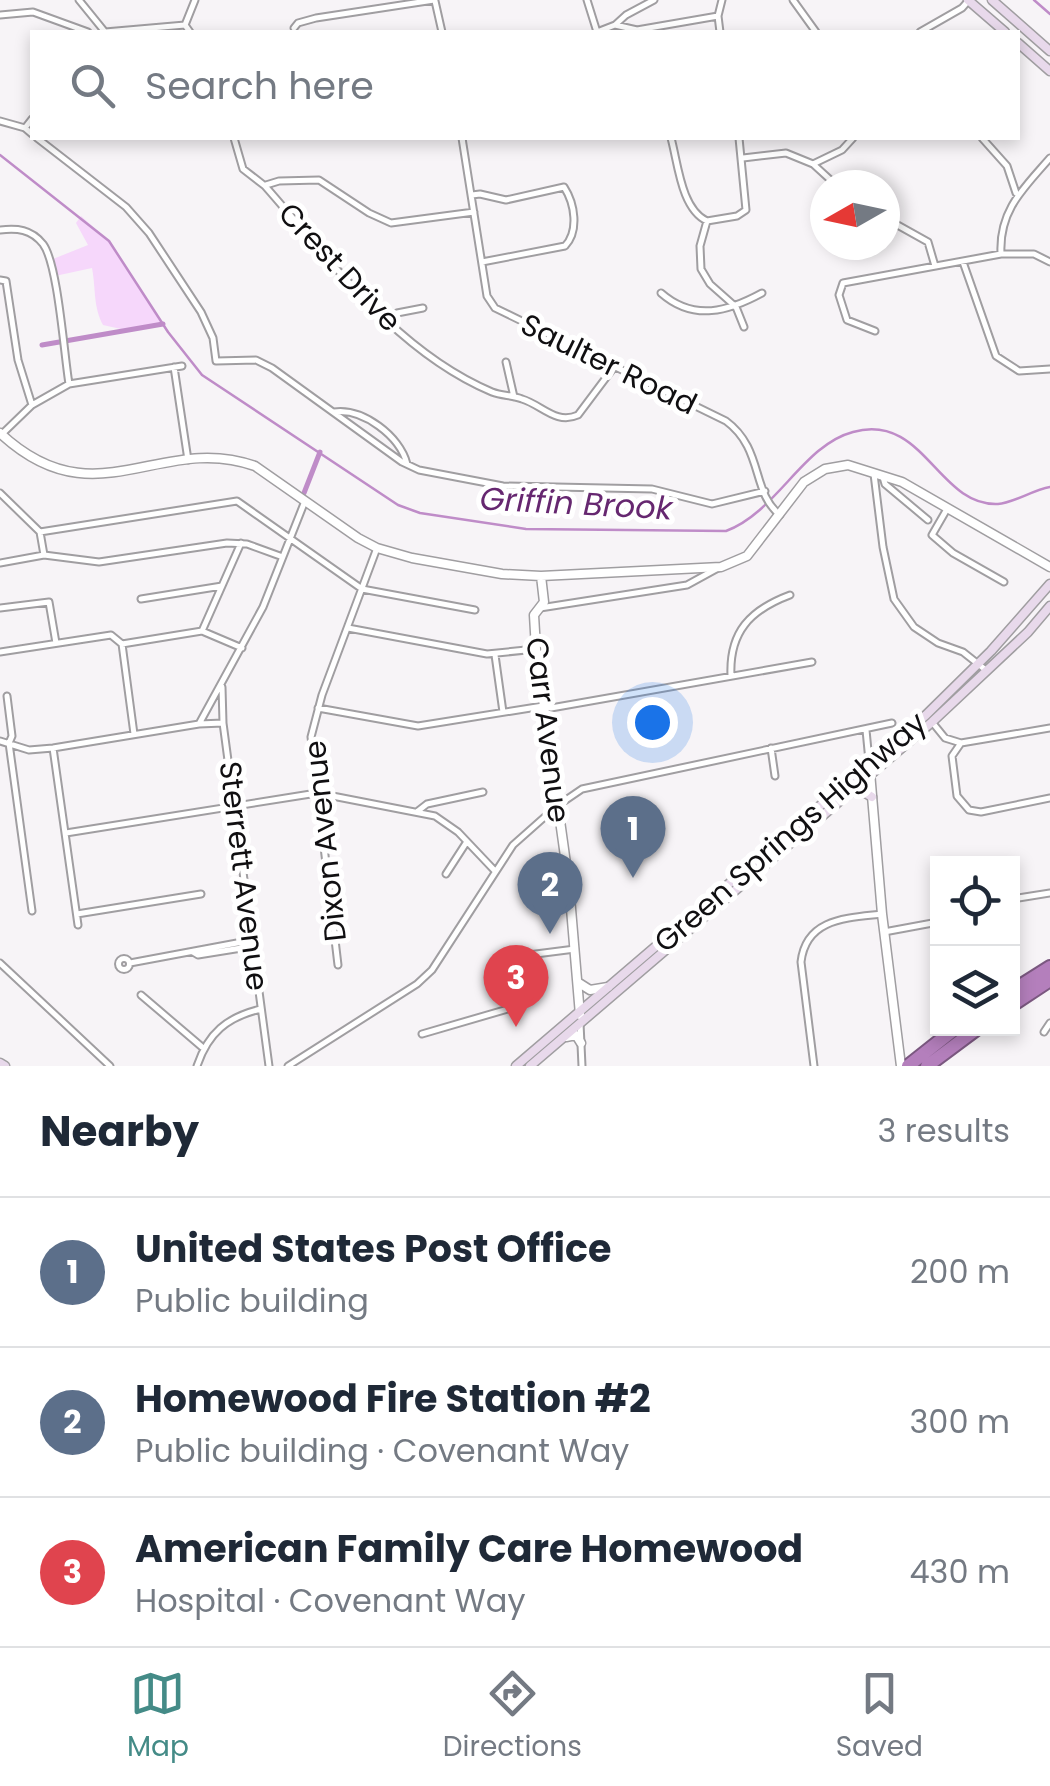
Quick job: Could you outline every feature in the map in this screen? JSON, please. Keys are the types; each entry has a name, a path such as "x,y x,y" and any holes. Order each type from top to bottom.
{"highway":[{"path":"1020,986 1050,968"},
{"path":"1020,1000 1050,980"},
{"path":"924,1060 948,1036"},
{"path":"904,1066 924,1060 964,1036"}],"main road":[{"path":"969,0 1003,30"},
{"path":"992,0 1050,52"},
{"path":"1020,45 1050,72"},
{"name":"Green Springs Highway","path":"530,1066 870,776 929,719 1050,584"},
{"name":"Green Springs Highway","path":"516,1066 869,761 987,671 1050,606"},
{"path":"852,792 872,796"}],"street":[{"path":"79,0 103,30"},
{"path":"185,26 194,0"},
{"path":"294,28 316,18 434,0 442,30"},
{"path":"587,0 596,30"},
{"path":"602,30 654,0"},
{"path":"720,30 722,0"},
{"path":"793,0 815,30"},
{"path":"923,30 969,0"},
{"path":"0,15 33,12 82,30"},
{"path":"642,30 718,16"},
{"path":"615,25 633,30"},
{"path":"132,30 185,26"},
{"path":"185,26 188,30"},
{"path":"0,121 30,132"},
{"path":"25,128 30,122"},
{"path":"40,140 126,207 149,233 201,312 216,360 256,360 406,464 502,486 652,489 712,504 766,494"},
{"name":"Crest Drive","path":"235,140 243,169 265,186 387,322 462,376 492,392 569,419 578,415 614,367"},
{"name":"Saulter Road","path":"462,140 488,296 495,308 740,432 749,444 770,506 780,515"},
{"path":"671,140 689,203 698,217 707,221 737,216 746,210 739,140"},
{"path":"814,164 842,150 851,140"},
{"path":"984,140 1007,166 1016,193"},
{"path":"742,158 786,153 820,170"},
{"path":"1001,254 1000,233 1016,193 1050,158"},
{"path":"265,186 279,181 319,180 390,223 474,212"},
{"path":"472,195 506,200 564,188 571,204 574,229 565,246 482,262"},
{"path":"707,221 700,246 701,269 710,284 736,307 744,327"},
{"path":"900,226 928,242 934,266"},
{"path":"0,230 30,232 46,248 69,384"},
{"path":"875,330 847,320 839,294 842,283 1001,254 1034,254 1050,262"},
{"path":"963,262 996,356 1019,371 1049,370 1050,380"},
{"path":"3,280 18,360 32,406"},
{"path":"661,293 680,306 721,312 762,292"},
{"path":"387,322 398,314 423,308"},
{"path":"506,362 514,397"},
{"path":"188,460 178,366 69,384 32,406 1,434 42,464 71,474 104,474 188,460 238,460 255,466 377,548 480,570 541,576 721,567"},
{"path":"332,412 346,410 364,417 396,443 406,464"},
{"path":"537,609 686,585 747,556 804,482 825,469 848,465 879,472 1050,564"},
{"path":"879,472 885,484 928,520"},
{"path":"879,472 883,546 894,599 914,626 987,671"},
{"path":"0,504 2,495"},
{"path":"2,495 40,532 44,555"},
{"path":"40,532 233,500 362,589 474,610"},
{"path":"199,724 262,607 305,500"},
{"path":"947,509 932,534 954,553 1004,582"},
{"path":"0,563 44,555 98,562 241,543 280,556"},
{"path":"202,631 241,543"},
{"name":"Dixon Avenue","path":"338,966 311,737 377,548"},
{"name":"Carr Avenue","path":"541,576 544,602 534,615 536,649 575,949 582,1066"},
{"path":"141,599 224,586"},
{"path":"731,676 730,655 737,634 754,614 790,595"},
{"path":"0,608 42,602 51,606 56,643"},
{"path":"348,628 495,655 536,649"},
{"path":"122,644 202,631 242,648"},
{"path":"0,652 111,634 122,644 134,734"},
{"path":"495,655 503,712"},
{"path":"318,708 418,726 550,708 812,662"},
{"name":"Sterrett Avenue","path":"222,686 269,1066"},
{"path":"6,696 32,911"},
{"path":"929,719 945,738 952,756 957,796 969,810 981,812 1050,798"},
{"path":"0,742 29,750 53,748 224,723"},
{"path":"288,1066 432,970 513,844 557,806 594,784 892,723"},
{"path":"945,738 958,745 1050,728"},
{"path":"866,730 884,932 904,1066"},
{"path":"952,756 958,745"},
{"path":"53,748 78,925"},
{"path":"771,748 775,776"},
{"path":"418,811 427,804 483,792"},
{"path":"66,833 317,793 418,811 446,822 495,871"},
{"path":"446,874 467,842"},
{"path":"1020,898 1050,893"},
{"path":"77,914 200,894"},
{"path":"814,1066 802,950 811,934 830,922 882,914"},
{"path":"884,932 930,923"},
{"path":"130,963 194,952 198,955 253,943"},
{"path":"422,1034 518,1006 526,996 522,968 528,955 575,949"},
{"path":"0,963 110,1066"},
{"path":"578,983 599,991 612,985"},
{"path":"141,994 202,1047"},
{"path":"197,1066 202,1047 227,1021 260,1009"},
{"path":"1044,1032 1050,1023"},
{"path":"562,1038 576,1035 581,1043"}],"shaded area":[{"path":"81,216 109,241 163,324 130,331 103,325 92,268 55,276 53,259 88,245 76,223"}],"waterway":[{"path":"1034,0 1050,14"},
{"name":"Griffin Brook","path":"0,155 109,241 168,332 202,375 398,505 420,513 526,529 726,531 760,509 835,439 877,429 897,435 914,447 960,491 977,501 1004,503 1050,487"},
{"path":"42,345 163,324"},
{"path":"304,493 320,452"}],"place":[{"name":"United States Post Office","path":"633,878"},
{"name":"Homewood Fire Station #2","path":"550,934"},
{"name":"American Family Care Homewood","path":"516,1027"}]}
